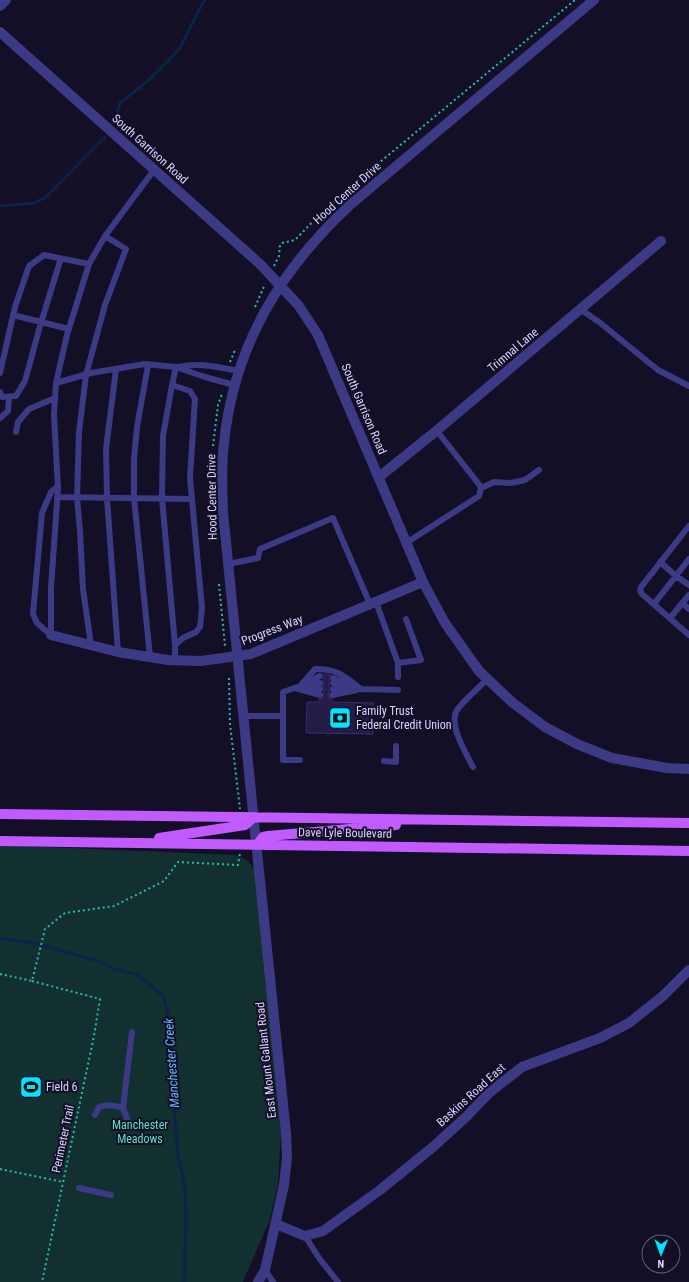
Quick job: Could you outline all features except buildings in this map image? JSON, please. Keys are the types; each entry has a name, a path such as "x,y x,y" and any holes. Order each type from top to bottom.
{"main road":[{"name":"Dave Lyle Boulevard","path":"0,814 689,823"},
{"path":"125,843 245,825 254,817"},
{"path":"256,845 263,838 268,836 454,820"},
{"name":"Dave Lyle Boulevard","path":"0,841 689,851"}],"street":[{"path":"0,6 6,0"},
{"name":"Hood Center Drive","path":"255,832 223,512 222,477 224,443 234,385 255,330 267,305 280,285 313,242 350,205 594,0"},
{"name":"South Garrison Road","path":"0,32 238,243 300,306 318,335 423,582 445,623 479,671 513,703 544,727 576,744 612,758 667,768 689,769"},
{"name":"Trimnal Lane","path":"379,477 437,431 661,241"},
{"name":"Progress Way","path":"51,635 118,652 175,660 201,661 237,656 251,654 423,582"},
{"name":"East Mount Gallant Road","path":"255,832 286,1133 284,1185 265,1270 258,1282"},
{"name":"Baskins Road East","path":"305,1236 322,1231 380,1190 433,1147 489,1093 522,1067 600,1038 629,1024 663,996 689,970"},
{"path":"276,1224 305,1236"}],"lane":[{"path":"51,635 51,588 58,486 54,415 56,383 69,328 89,264 105,236 154,170"},
{"path":"90,645 83,590 77,498 79,432 86,375 105,305 126,249 105,236"},
{"path":"0,373 13,317 29,266 44,255 89,264"},
{"path":"0,392 2,397 16,396 25,381 41,322 61,258"},
{"path":"580,309 599,322 658,370 689,386"},
{"path":"13,317 69,328"},
{"path":"176,367 201,364 239,370"},
{"path":"56,383 116,369 148,365 176,367 234,385"},
{"path":"148,365 137,427 134,459 134,498 150,657"},
{"path":"175,660 162,498 163,436 176,367"},
{"path":"116,369 106,449 106,498 118,652"},
{"path":"172,385 190,391 195,399 190,478 202,608 200,627 196,632 183,638 175,645"},
{"path":"0,418 8,411 9,397"},
{"path":"16,432 18,422 29,409 55,398"},
{"path":"406,543 478,496 480,488 478,483 437,431"},
{"path":"480,488 494,482 511,483 525,480 539,470"},
{"path":"51,635 37,623 33,614 42,513 51,492 58,486"},
{"path":"57,497 192,499"},
{"path":"228,564 258,558 260,549 334,518 398,662 398,677"},
{"path":"689,526 641,587 640,591 689,635"},
{"path":"654,604 689,559"},
{"path":"660,562 689,585"},
{"path":"670,618 689,595"},
{"path":"682,603 689,609"},
{"path":"398,662 421,660 406,619"},
{"path":"298,687 315,669 326,669 340,672 361,689"},
{"path":"473,768 460,740 454,720 457,710 487,679"},
{"path":"298,687 320,686 306,684 283,692 283,760 300,760"},
{"path":"361,689 332,686 361,689 398,690"},
{"path":"243,716 283,716"},
{"path":"384,762 396,762 396,746"},
{"path":"126,1124 127,1118 123,1108 132,1032"},
{"path":"95,1115 99,1108 107,1105 115,1105 123,1108"},
{"path":"79,1188 111,1195"},
{"path":"305,1236 319,1258 338,1282"},
{"path":"265,1270 273,1282"}],"path":[{"path":"274,265 279,256 280,245 282,243 295,240 325,209 356,182 575,0"},
{"path":"0,974 32,981 45,929 65,913 114,906 164,881 178,862 238,864 241,844"},
{"name":"Perimeter Trail","path":"32,981 100,999 94,1036 42,1282"},
{"path":"0,1169 63,1182"}],"green space":[{"name":"Manchester Meadows","path":"0,845 236,855 248,861 257,873 281,1133 278,1185 269,1222 243,1282 0,1282"}],"waterway":[{"path":"116,117 120,103 149,80 180,48 205,0"},
{"path":"0,206 34,203 46,197 105,137"},
{"name":"Manchester Creek","path":"0,938 34,943 98,961 115,969 138,975 164,997 171,1027 173,1095 178,1155 185,1187 186,1220 184,1282"}],"place":[{"name":"Family Trust Federal Credit Union","path":"340,718"},
{"name":"Field 6","path":"31,1087"}]}
